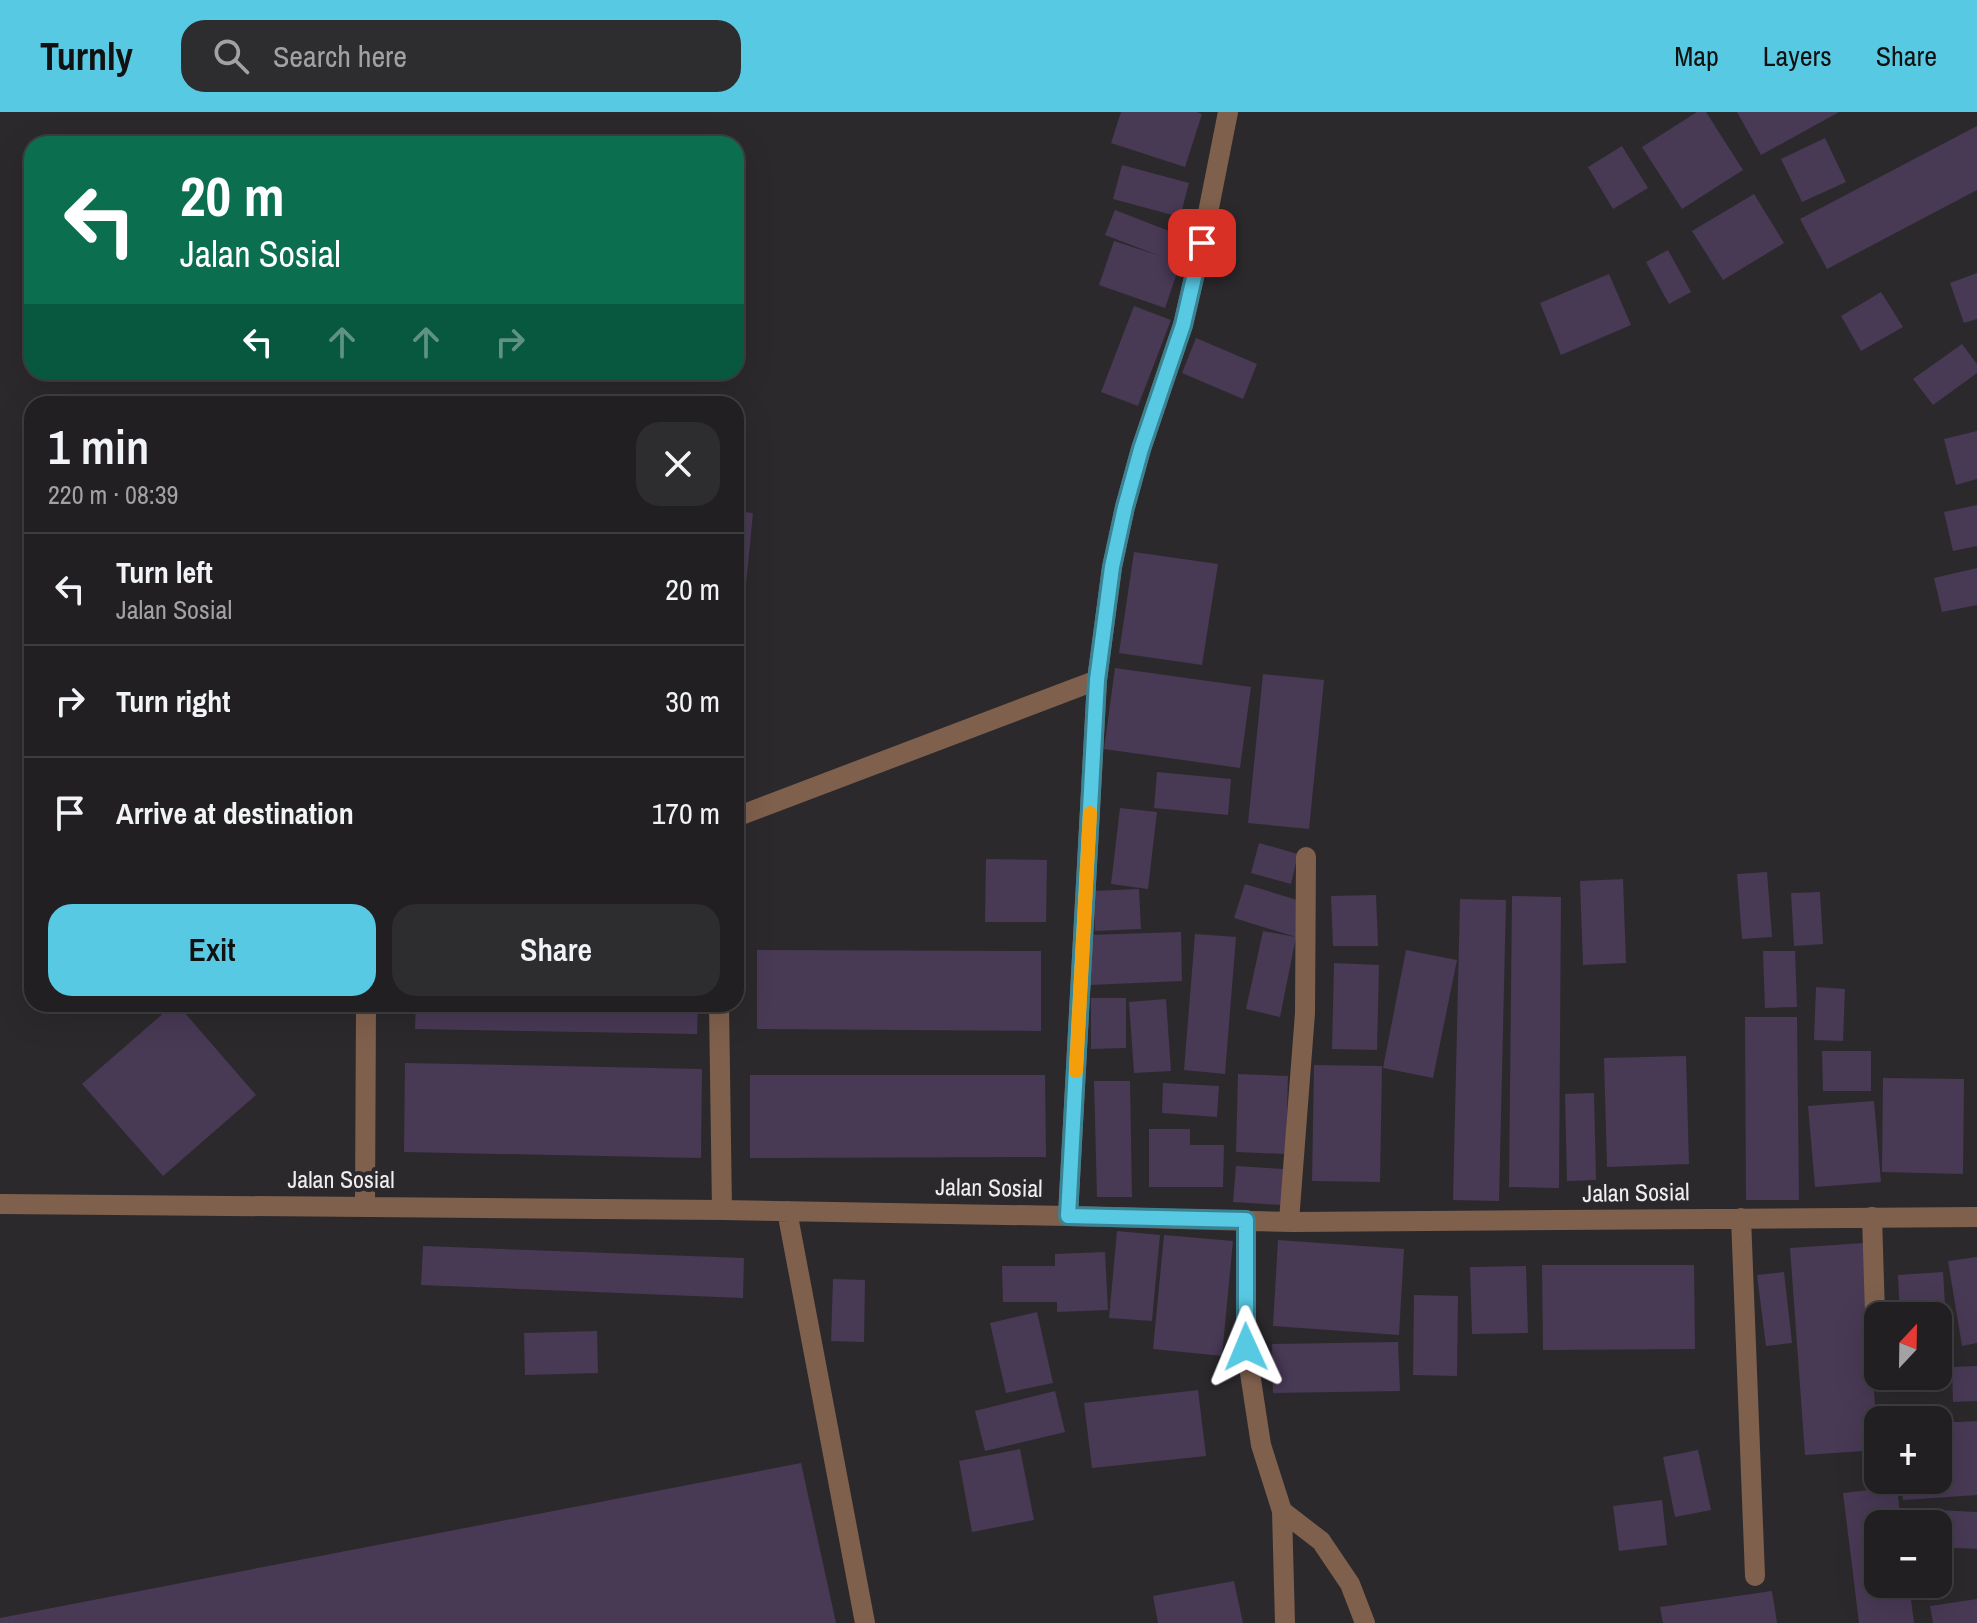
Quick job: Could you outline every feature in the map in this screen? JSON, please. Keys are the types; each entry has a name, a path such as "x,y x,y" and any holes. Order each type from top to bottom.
{"street":[{"path":"1068,1216 1097,680 1112,567 1146,435 1183,325 1228,112"},
{"path":"744,814 1097,680"},
{"path":"1289,1221 1305,1013 1306,857"},
{"path":"365,1206 366,1012"},
{"path":"719,1012 722,1210"},
{"name":"Jalan Sosial","path":"0,1204 722,1210 1289,1221 1977,1217"},
{"path":"787,1211 865,1623"},
{"path":"1872,1217 1875,1302"},
{"path":"1741,1218 1755,1576"},
{"path":"1246,1220 1246,1347 1261,1445 1282,1511 1285,1623"},
{"path":"1282,1511 1321,1541 1350,1584 1365,1623"}],"building":[{"path":"1121,112 1202,114 1185,167 1111,143"},
{"path":"1697,112 1706,112 1743,170 1682,209 1642,147"},
{"path":"1737,112 1839,112 1761,155"},
{"path":"1977,126 1977,190 1827,269 1800,219"},
{"path":"1825,138 1846,182 1802,202 1781,159"},
{"path":"1622,146 1648,188 1613,209 1588,167"},
{"path":"1122,165 1189,183 1180,217 1113,199"},
{"path":"1754,194 1784,243 1723,280 1692,231"},
{"path":"1115,210 1187,238 1165,308 1099,285 1114,241 1160,256 1105,235"},
{"path":"1668,250 1691,292 1669,304 1646,262"},
{"path":"1977,273 1977,319 1964,323 1950,283"},
{"path":"1609,274 1631,325 1561,355 1540,303"},
{"path":"1881,292 1903,327 1861,351 1841,316"},
{"path":"1134,306 1171,320 1138,406 1101,392"},
{"path":"1196,338 1257,364 1243,399 1182,373"},
{"path":"1962,344 1977,364 1977,373 1933,405 1913,379"},
{"path":"1977,431 1977,479 1956,485 1944,439"},
{"path":"1977,505 1977,546 1953,551 1944,512"},
{"path":"744,512 753,513 744,584"},
{"path":"1134,552 1218,564 1202,665 1119,653"},
{"path":"1977,568 1977,605 1942,612 1934,578"},
{"path":"1115,668 1251,687 1240,768 1104,749"},
{"path":"1263,674 1324,680 1309,829 1248,823"},
{"path":"1157,772 1231,779 1228,815 1154,808"},
{"path":"1120,808 1157,812 1148,889 1111,884"},
{"path":"1259,843 1298,854 1291,884 1251,873"},
{"path":"986,859 1047,860 1046,922 985,922"},
{"path":"1767,872 1772,937 1742,939 1737,874"},
{"path":"1623,879 1626,963 1583,965 1580,881"},
{"path":"1245,884 1307,903 1296,937 1234,918"},
{"path":"1139,889 1141,929 1095,931 1093,891"},
{"path":"1820,892 1823,944 1794,946 1791,893"},
{"path":"1376,895 1378,946 1333,946 1331,896"},
{"path":"1512,896 1561,897 1559,1188 1509,1187"},
{"path":"1460,899 1506,900 1499,1201 1453,1200"},
{"path":"1263,931 1296,937 1280,1017 1246,1009"},
{"path":"1181,932 1182,981 1090,985 1089,935"},
{"path":"1195,934 1236,937 1225,1074 1184,1070"},
{"path":"757,950 1041,951 1041,1031 757,1029"},
{"path":"1406,950 1457,960 1433,1078 1383,1068"},
{"path":"1763,951 1795,951 1797,1007 1765,1008"},
{"path":"1334,963 1379,965 1377,1050 1332,1049"},
{"path":"1816,987 1845,989 1843,1041 1814,1040"},
{"path":"1091,998 1126,998 1126,1048 1091,1049"},
{"path":"1166,999 1171,1071 1134,1073 1129,1002"},
{"path":"165,1012 184,1012 256,1095 163,1176 82,1084"},
{"path":"416,1012 698,1012 697,1034 415,1029"},
{"path":"1745,1017 1797,1017 1799,1200 1746,1200"},
{"path":"1822,1051 1871,1051 1871,1091 1823,1091"},
{"path":"1686,1056 1689,1164 1607,1167 1604,1058"},
{"path":"405,1063 702,1069 701,1158 404,1152"},
{"path":"1314,1065 1382,1066 1380,1182 1312,1181"},
{"path":"1238,1074 1288,1076 1286,1154 1236,1152"},
{"path":"750,1075 1045,1075 1046,1157 750,1158"},
{"path":"1883,1078 1964,1079 1963,1174 1882,1172"},
{"path":"1094,1081 1130,1081 1132,1197 1097,1197"},
{"path":"1163,1083 1219,1086 1217,1117 1162,1113"},
{"path":"1594,1093 1596,1180 1567,1181 1565,1094"},
{"path":"1874,1101 1881,1182 1815,1187 1808,1106"},
{"path":"1149,1129 1190,1129 1190,1145 1224,1145 1223,1187 1149,1187"},
{"path":"1236,1166 1284,1169 1282,1205 1233,1202"},
{"path":"1117,1231 1160,1235 1152,1321 1109,1318"},
{"path":"1164,1235 1233,1241 1222,1356 1153,1349"},
{"path":"1278,1240 1404,1249 1399,1335 1273,1326"},
{"path":"1864,1243 1868,1302 1864,1302 1864,1390 1874,1390 1875,1406 1864,1406 1864,1451 1805,1455 1790,1248"},
{"path":"423,1246 744,1258 743,1298 421,1285"},
{"path":"1105,1252 1108,1310 1057,1312 1057,1302 1003,1302 1002,1266 1055,1266 1055,1254"},
{"path":"1977,1257 1977,1343 1962,1346 1948,1261"},
{"path":"1542,1265 1694,1265 1695,1349 1543,1350"},
{"path":"1526,1266 1528,1333 1472,1334 1470,1267"},
{"path":"1784,1272 1792,1343 1766,1346 1757,1275"},
{"path":"1943,1272 1945,1302 1899,1302 1898,1275"},
{"path":"833,1279 865,1280 864,1342 831,1341"},
{"path":"1414,1295 1458,1296 1457,1376 1413,1375"},
{"path":"1037,1312 1053,1383 1006,1393 990,1323"},
{"path":"597,1331 598,1373 525,1375 524,1333"},
{"path":"1398,1342 1400,1391 1273,1393 1272,1344"},
{"path":"1977,1366 1977,1401 1953,1402 1952,1367"},
{"path":"1198,1390 1206,1456 1092,1468 1084,1403"},
{"path":"1055,1391 1065,1432 985,1451 975,1411"},
{"path":"1977,1421 1977,1495 1903,1500 1902,1494 1952,1494 1952,1422"},
{"path":"1020,1449 1034,1520 972,1532 959,1461"},
{"path":"1698,1450 1711,1510 1675,1517 1663,1457"},
{"path":"801,1463 836,1623 0,1623 0,1618"},
{"path":"1864,1491 1864,1494 1898,1494 1899,1510 1864,1510 1864,1598 1911,1598 1914,1623 1859,1623 1843,1493"},
{"path":"1662,1500 1667,1545 1619,1551 1613,1506"},
{"path":"1952,1511 1977,1512 1977,1549 1952,1548"},
{"path":"1234,1581 1243,1623 1158,1623 1153,1596"},
{"path":"1772,1591 1777,1623 1663,1623 1660,1607"},
{"path":"1977,1599 1977,1623 1933,1623 1930,1606"}],"slow traffic":[{"path":"1076,1071 1090,813"}],"route":[{"path":"1202,243 1183,325 1141,449 1112,567 1097,680 1068,1216 1246,1220 1246,1347"}]}
